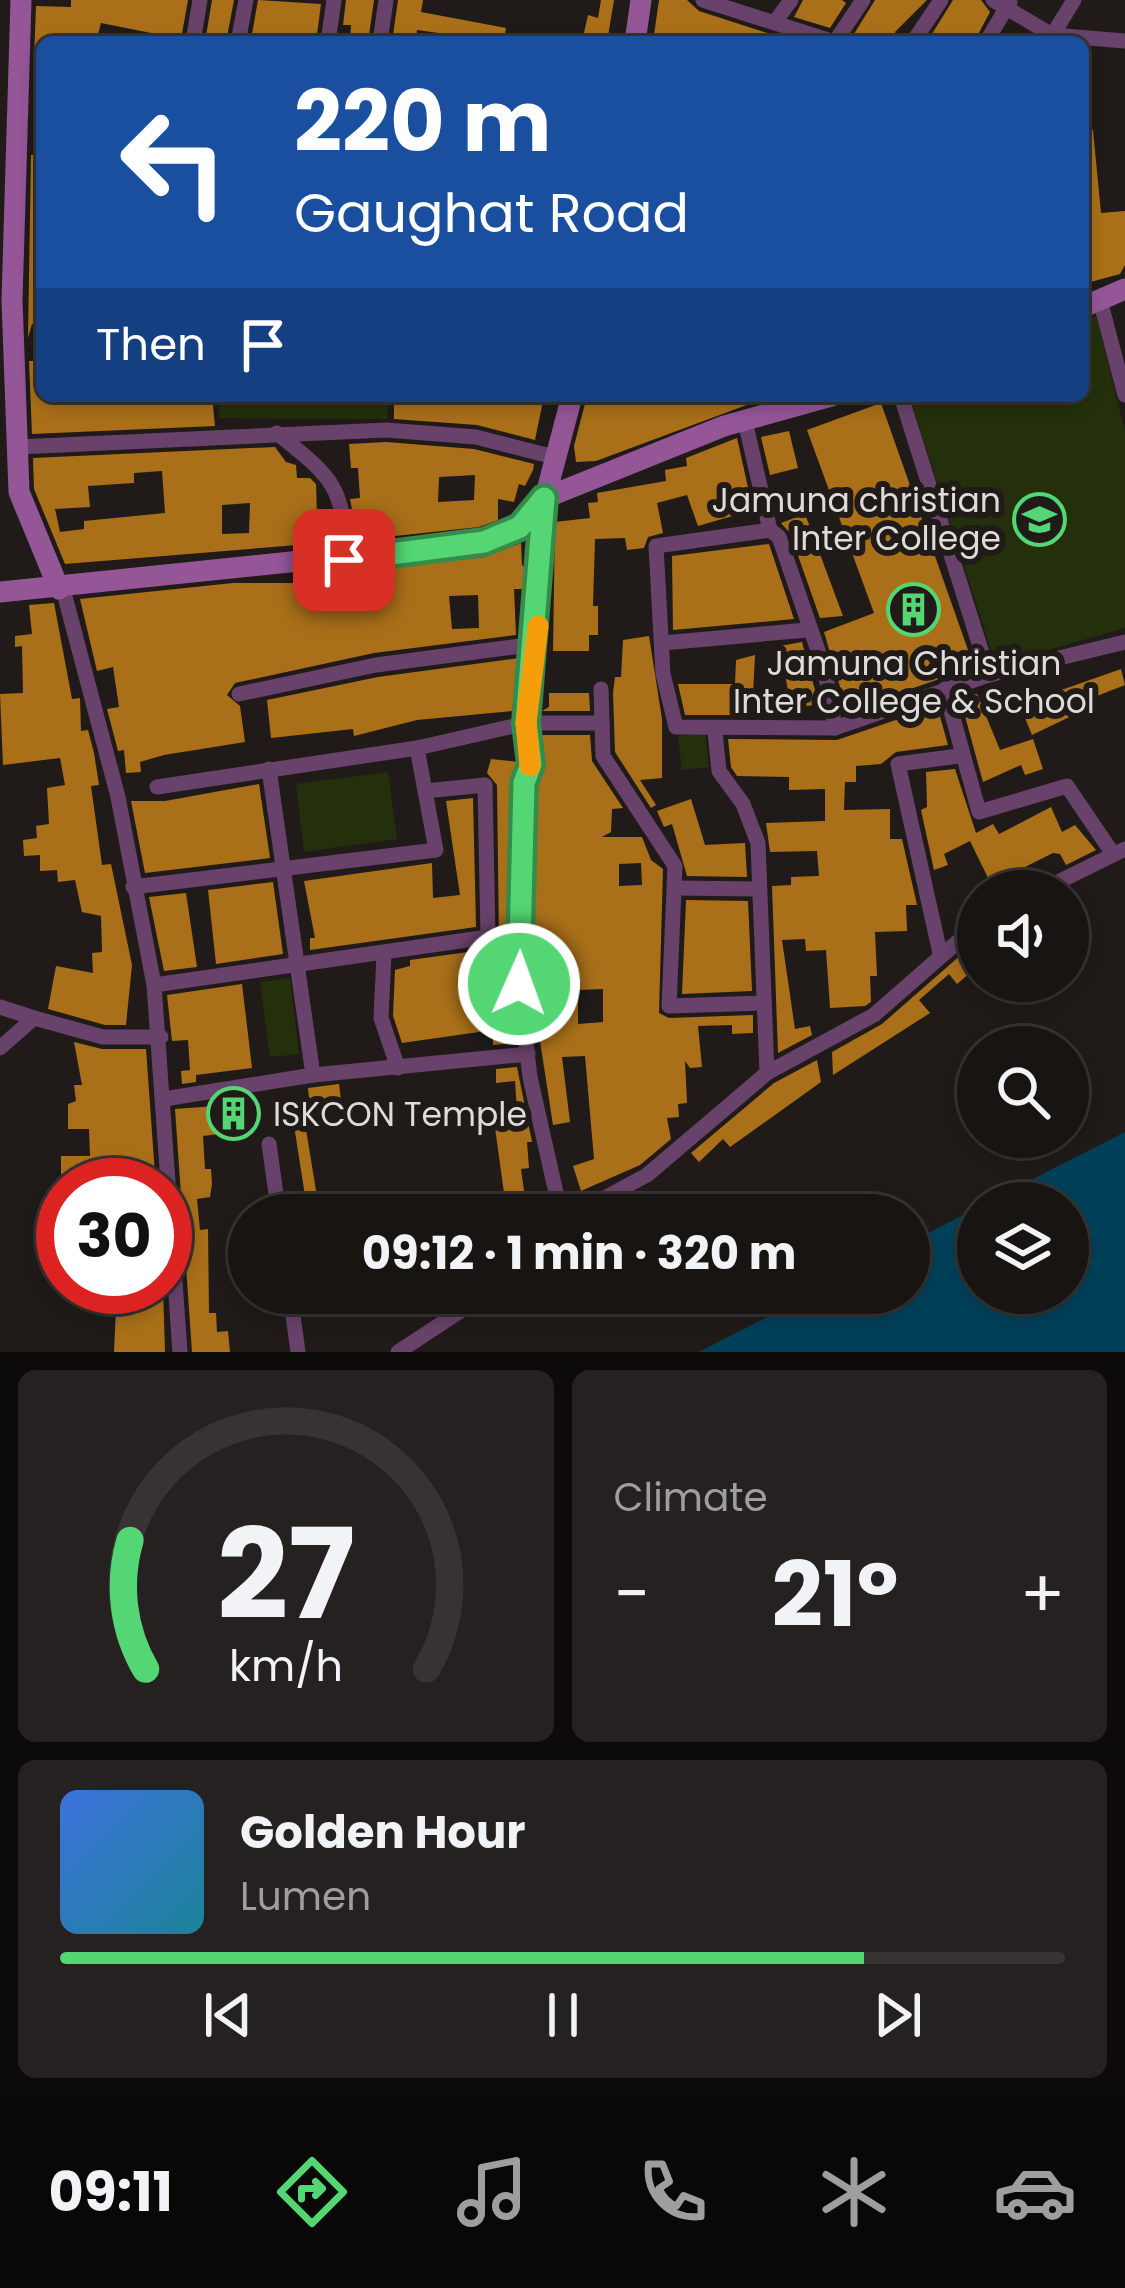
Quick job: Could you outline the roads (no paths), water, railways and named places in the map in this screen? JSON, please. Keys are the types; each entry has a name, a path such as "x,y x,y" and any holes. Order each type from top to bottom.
{"main road":[{"path":"21,0 9,84 6,297 19,491 61,589"},
{"path":"636,36 641,0"},
{"path":"1092,303 1125,289"},
{"path":"0,592 347,560 484,542 520,527 544,498 571,402"},
{"path":"544,498 798,402"}],"street":[{"path":"194,36 200,0"},
{"path":"239,36 246,0"},
{"path":"328,35 334,0"},
{"path":"381,36 386,0"},
{"path":"703,0 817,36"},
{"path":"775,22 791,0"},
{"path":"839,36 863,0"},
{"path":"917,36 941,0"},
{"path":"1051,36 1074,0"},
{"path":"989,36 1004,3 1047,36"},
{"path":"1089,40 1125,41"},
{"path":"1092,303 1125,395"},
{"path":"903,402 989,675"},
{"path":"745,421 770,530 778,537 825,671 835,728"},
{"path":"19,447 408,430 476,437 558,458"},
{"path":"277,433 321,470 342,499 347,560"},
{"path":"544,498 536,644 526,723 531,764 524,783 519,984 557,1194"},
{"path":"770,530 656,546 667,701 676,727 715,731 835,728 908,707 989,675 1125,642"},
{"path":"61,589 118,797 154,986 180,1352"},
{"path":"663,643 807,630"},
{"path":"239,694 376,665 536,644"},
{"path":"601,688 603,756 675,866 669,1006 764,1003"},
{"path":"945,689 959,756 980,812 1067,786 1117,849 1078,870"},
{"path":"157,787 417,748 526,723 602,723"},
{"path":"715,731 718,771 743,804 758,843 756,889 767,1073"},
{"path":"133,887 436,850 417,748"},
{"path":"940,953 898,764 959,756"},
{"path":"269,769 313,1075"},
{"path":"154,986 296,969 488,937 485,784 425,790"},
{"path":"676,888 756,889"},
{"path":"612,1194 647,1175 767,1073 874,1016 957,940"},
{"path":"384,955 381,1018 398,1068"},
{"path":"0,1007 103,1037 161,1037"},
{"path":"0,1048 34,1018"},
{"path":"164,1099 313,1075 528,1054"},
{"path":"269,1144 276,1194"},
{"path":"293,1314 298,1352"},
{"path":"398,1352 456,1314"}],"water":[{"path":"1125,1132 1125,1352 699,1352 772,1314 930,1314 930,1232 957,1218 957,1314 1089,1314 1089,1182 1027,1182 1074,1158 1089,1158 1089,1150"}],"place":[{"name":"Jamuna christian Inter College","path":"1040,519"},
{"name":"Jamuna Christian Inter College & School","path":"914,609"},
{"name":"ISKCON Temple","path":"234,1114"}]}
